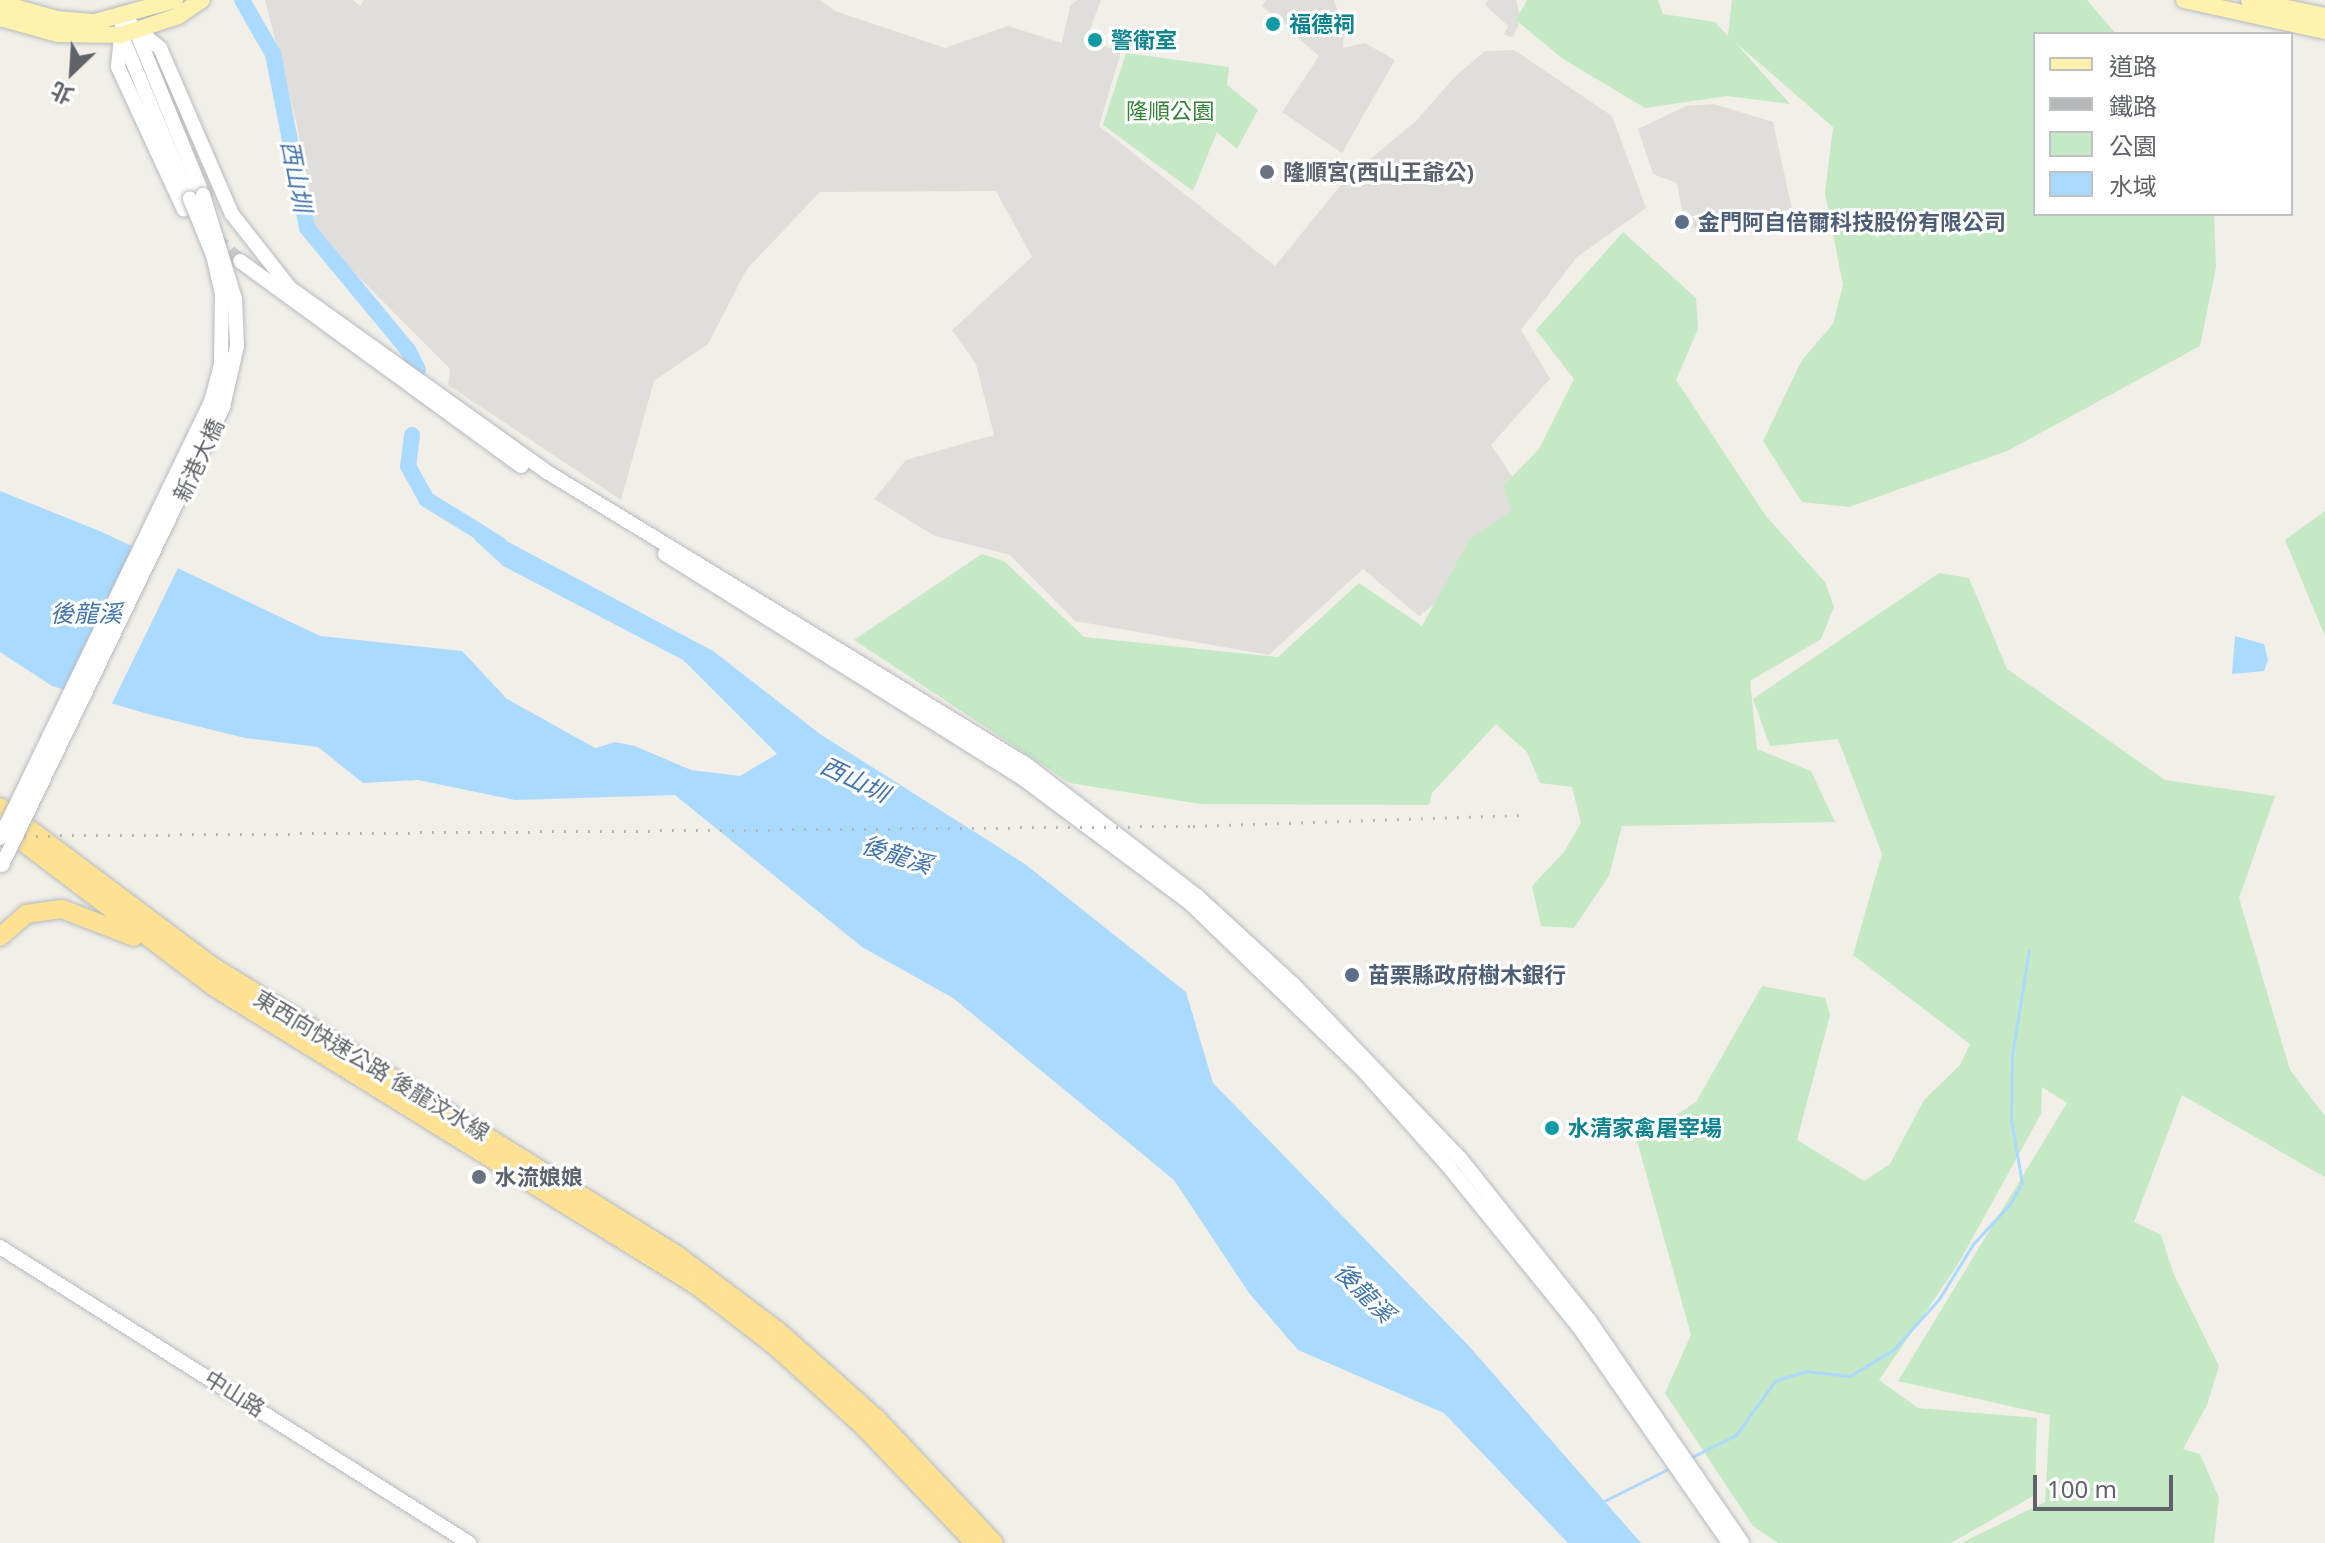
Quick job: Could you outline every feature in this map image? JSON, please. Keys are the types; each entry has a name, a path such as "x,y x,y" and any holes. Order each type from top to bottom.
{"highway":[{"name":"東西向快速公路 後龍汶水線","path":"0,807 212,966 677,1255 778,1331 865,1408 994,1543"},
{"name":"東西向快速公路 後龍汶水線","path":"0,824 160,947 302,1042 461,1135 696,1285 775,1346 865,1428 975,1543"},
{"path":"0,937 26,914 62,909 160,947"}],"main road":[{"path":"0,3 57,19 123,18 175,0"},
{"path":"0,18 58,34 129,33 178,16 202,0"},
{"path":"2184,0 2325,31"},
{"path":"2249,0 2325,16"}],"street":[{"path":"123,18 129,33 160,48 232,214 290,288 547,472 1027,765 1197,896 1293,984 1460,1158 1589,1320 1742,1543"},
{"name":"新港大橋","path":"0,838 211,402 222,352 222,294 213,255 129,33"},
{"name":"新港大橋","path":"1,867 223,407 237,346 235,299 192,201"},
{"path":"240,261 447,416 1021,777 1190,903 1361,1068 1449,1167 1579,1327 1729,1543"},
{"name":"中山路","path":"0,1247 469,1543"}],"shaded area":[{"path":"265,0 353,0 360,6 364,0 820,0 835,11 945,48 1008,26 1062,43 1070,6 1077,0 1101,0 1089,32 1106,37 1104,46 1121,52 1099,126 1275,266 1345,180 1415,122 1455,77 1485,51 1514,50 1612,116 1646,208 1577,257 1521,330 1550,379 1491,445 1543,522 1419,616 1363,569 1269,655 1075,621 1010,555 935,536 874,499 906,460 994,435 976,364 952,330 1032,257 996,191 820,192 747,269 708,344 654,381 621,500 448,385 450,369 327,245 313,223 297,125"},
{"path":"1266,0 1334,0 1344,29 1343,48 1365,43 1395,60 1342,153 1282,112 1319,56 1262,6"},
{"path":"1488,0 1516,0 1521,19 1513,37 1504,35 1508,26 1485,5"},
{"path":"1714,104 1773,122 1792,209 1686,230 1677,183 1653,174 1638,129 1686,106"}],"green space":[{"path":"1527,0 1658,0 1663,14 1715,22 1728,36 1732,0 2087,0 2114,32 2033,32 2033,216 2214,216 2216,267 2200,346 2007,451 1849,507 1802,502 1763,441 1802,360 1833,324 1843,285 1825,193 1833,127 1735,42 1790,104 1727,96 1645,108 1563,59 1516,20"},
{"name":"隆順公園","path":"1126,53 1229,67 1227,85 1258,110 1237,149 1217,132 1193,191 1103,125"},
{"path":"1623,232 1696,298 1698,329 1676,380 1766,516 1825,582 1834,607 1821,639 1750,681 1757,749 1811,771 1835,822 1622,826 1609,876 1574,928 1541,926 1532,886 1564,852 1581,823 1572,787 1540,783 1527,752 1496,724 1432,793 1429,805 1200,804 1070,783 854,640 982,554 1004,561 1084,637 1278,657 1359,583 1422,626 1470,539 1512,511 1503,486 1539,449 1574,379 1536,330"},
{"path":"2325,511 2325,636 2285,540"},
{"path":"1939,573 1969,578 2007,669 2165,780 2275,796 2239,898 2290,1070 2325,1116 2325,1177 2182,1095 2134,1222 2161,1235 2174,1275 2219,1366 2207,1405 2183,1449 2200,1454 2219,1498 2214,1543 1961,1543 2045,1502 2050,1415 1898,1381 2067,1103 2042,1087 2041,1114 1957,1266 1879,1380 1918,1408 2037,1418 2035,1495 1951,1543 1778,1543 1753,1526 1665,1393 1691,1335 1637,1141 1696,1102 1762,986 1825,998 1830,1015 1797,1140 1864,1181 1890,1164 1924,1100 1960,1065 1970,1044 1853,955 1882,854 1838,739 1770,746 1753,699"}],"water":[{"name":"後龍溪","path":"0,491 102,532 320,636 462,651 507,699 595,748 615,742 635,746 691,770 740,776 777,754 683,660 503,566 474,539 488,531 713,651 820,734 1025,864 1186,992 1213,1083 1469,1346 1641,1543 1568,1543 1444,1413 1298,1350 1249,1293 1174,1180 953,998 862,947 675,795 515,800 418,780 363,783 318,747 245,738 52,686 0,652"},
{"path":"2235,636 2264,644 2268,660 2264,671 2232,674"}],"pier":[{"path":"149,550 180,565 108,712 77,697"}],"waterway":[{"name":"西山圳","path":"242,0 273,54 307,228 408,350 418,370"},
{"name":"西山圳","path":"412,435 408,466 426,499 499,544"},
{"path":"1688,1459 1736,1435 1775,1381 1805,1371 1850,1376 1893,1350 1939,1299 1973,1244 2010,1204 2022,1183 2011,1119 2012,1055 2029,950"},
{"path":"1602,1502 1670,1468"}],"tunnel":[{"path":"214,237 240,261"}],"railway":[{"path":"0,836 1193,826 1523,815"}],"place":[{"name":"福德祠","path":"1273,24"},
{"name":"警衛室","path":"1095,40"},
{"name":"隆順宮(西山王爺公)","path":"1267,172"},
{"name":"金門阿自倍爾科技股份有限公司","path":"1682,222"},
{"name":"苗栗縣政府樹木銀行","path":"1352,975"},
{"name":"水清家禽屠宰場","path":"1552,1128"},
{"name":"水流娘娘","path":"479,1177"}]}
